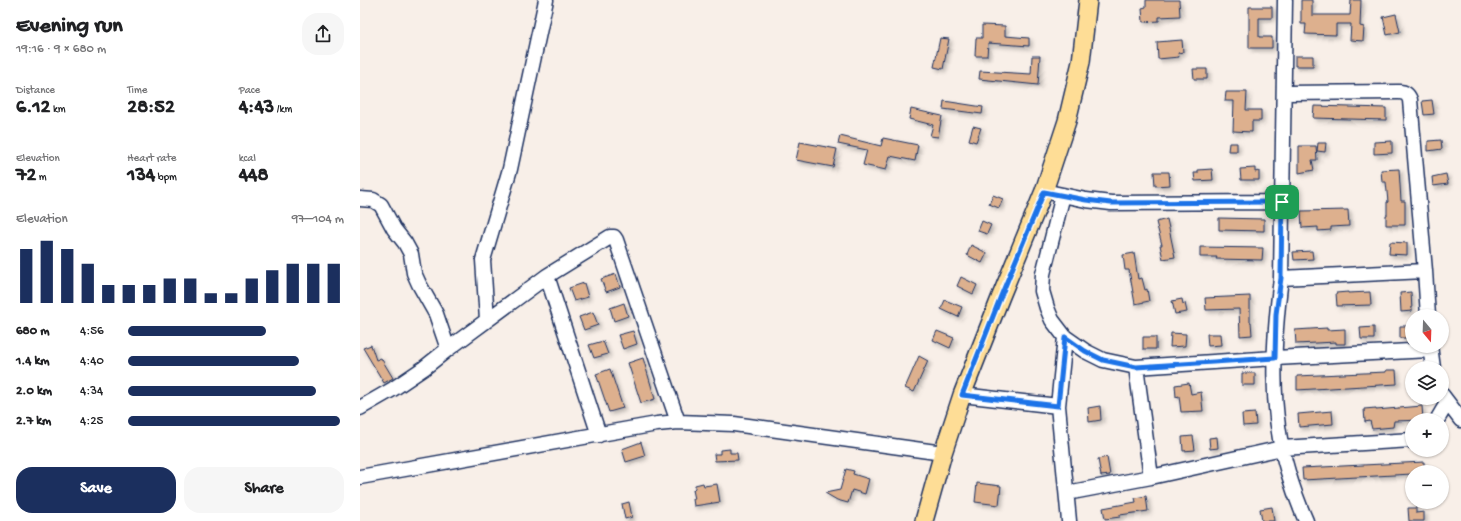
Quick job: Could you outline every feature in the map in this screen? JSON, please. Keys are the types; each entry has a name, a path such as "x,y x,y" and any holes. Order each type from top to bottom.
{"main road":[{"path":"924,521 942,453 962,395 1044,192 1072,103 1081,62 1088,0"}],"street":[{"path":"487,320 483,260 510,169 546,0"},
{"path":"1285,0 1281,278 1276,314 1274,387 1282,448 1288,472 1306,521"},
{"path":"1284,93 1403,92 1408,96 1410,100 1428,309"},
{"path":"1044,192 1111,203 1282,202"},
{"path":"1063,195 1043,274 1042,291 1052,320 1065,337 1085,351 1103,360 1136,367 1405,350"},
{"path":"360,199 373,200 381,205 394,229 405,243 411,254 414,273 436,314 448,349"},
{"path":"360,408 424,368 547,276 606,239 614,237 678,422"},
{"path":"1281,278 1425,271"},
{"path":"547,276 599,434"},
{"path":"1065,337 1058,406 1069,521"},
{"path":"1136,367 1151,477"},
{"path":"962,395 1058,406"},
{"path":"1449,404 1461,420"},
{"path":"360,477 599,434 678,422 734,424 942,453"},
{"path":"1067,493 1151,477 1282,448 1405,440"}],"building":[{"path":"1146,0 1179,0 1180,16 1159,17 1159,21 1143,22 1142,8 1146,7"},
{"path":"1301,0 1312,0 1312,15 1350,15 1351,0 1361,0 1360,26 1364,27 1363,41 1350,40 1351,24 1336,24 1336,35 1305,34 1306,24 1301,24"},
{"path":"1249,7 1272,7 1272,18 1259,18 1259,37 1272,37 1272,48 1249,48"},
{"path":"1396,14 1400,32 1387,35 1383,17"},
{"path":"982,25 1005,26 1005,36 1029,38 1029,46 988,43 987,56 975,56 976,38 982,38"},
{"path":"940,38 949,39 943,69 934,67"},
{"path":"1182,40 1183,52 1178,53 1179,57 1158,59 1157,42"},
{"path":"1032,56 1040,56 1038,85 979,79 980,71 1031,74"},
{"path":"1295,56 1313,56 1313,66 1295,66"},
{"path":"1193,69 1207,69 1207,79 1194,79"},
{"path":"1226,92 1247,92 1246,110 1261,110 1261,121 1252,121 1252,132 1233,131 1234,101 1225,101"},
{"path":"1432,100 1434,114 1424,115 1422,101"},
{"path":"944,101 983,107 982,114 943,109"},
{"path":"1314,106 1386,108 1386,120 1313,118"},
{"path":"911,109 942,116 938,137 930,136 933,125 909,119"},
{"path":"973,126 981,128 976,142 969,140"},
{"path":"840,136 881,146 883,138 918,145 915,161 890,156 886,170 863,165 867,150 838,144"},
{"path":"1441,140 1442,149 1428,151 1428,141"},
{"path":"1392,141 1392,153 1374,154 1374,142"},
{"path":"800,142 837,149 833,167 796,160"},
{"path":"1229,143 1237,143 1237,151 1228,151"},
{"path":"1318,143 1326,143 1325,152 1317,151"},
{"path":"1299,146 1316,146 1317,160 1312,160 1314,170 1299,173"},
{"path":"1255,168 1255,172 1259,171 1259,180 1241,180 1240,169"},
{"path":"1212,169 1213,180 1195,181 1194,173 1198,173 1198,170"},
{"path":"1399,169 1401,201 1405,201 1405,225 1386,225 1388,202 1386,182 1382,182 1381,170"},
{"path":"1154,172 1169,172 1170,185 1155,186"},
{"path":"1446,174 1448,184 1433,186 1432,177"},
{"path":"993,195 1003,199 999,208 989,204"},
{"path":"1348,210 1349,226 1331,227 1331,230 1318,231 1318,227 1302,228 1301,211"},
{"path":"1219,218 1264,219 1264,231 1219,230"},
{"path":"1167,219 1175,257 1163,259 1160,245 1162,245 1156,222"},
{"path":"982,221 991,225 987,234 978,231"},
{"path":"1390,242 1407,243 1407,255 1389,254"},
{"path":"971,245 987,253 982,263 967,255"},
{"path":"1200,247 1263,248 1262,260 1216,259 1217,257 1200,257"},
{"path":"1312,251 1313,259 1294,260 1293,252"},
{"path":"1134,253 1138,279 1142,278 1145,290 1147,289 1149,301 1135,304 1129,270 1125,270 1123,255"},
{"path":"616,274 620,287 606,292 601,279"},
{"path":"961,277 977,285 973,294 957,286"},
{"path":"584,283 588,297 574,301 569,288"},
{"path":"1370,292 1371,305 1337,306 1336,293"},
{"path":"1411,292 1412,309 1405,309 1405,312 1401,312 1400,293"},
{"path":"1250,296 1250,322 1252,335 1240,336 1239,309 1206,310 1205,298"},
{"path":"1182,299 1183,304 1185,303 1187,312 1175,314 1172,301"},
{"path":"945,300 962,307 958,317 941,309"},
{"path":"624,303 628,316 614,321 610,308"},
{"path":"593,312 598,325 584,330 579,317"},
{"path":"1400,326 1405,326 1405,338 1400,338"},
{"path":"1374,327 1374,339 1361,339 1360,328"},
{"path":"1327,328 1327,330 1345,329 1345,344 1336,344 1336,342 1296,344 1295,330"},
{"path":"633,331 637,344 623,349 618,335"},
{"path":"937,331 954,338 950,348 933,340"},
{"path":"1171,333 1186,334 1185,346 1170,347"},
{"path":"1207,334 1220,334 1221,345 1208,346"},
{"path":"1143,337 1156,337 1156,349 1143,349"},
{"path":"603,341 608,354 594,358 589,345"},
{"path":"371,345 376,360 381,358 393,378 384,383 363,348"},
{"path":"919,356 928,361 914,392 905,388"},
{"path":"643,358 655,399 641,403 628,363"},
{"path":"610,369 623,408 609,412 596,374"},
{"path":"1386,370 1396,370 1397,384 1297,390 1297,376 1386,372"},
{"path":"1242,373 1255,373 1255,385 1242,385"},
{"path":"1189,383 1191,394 1201,392 1203,411 1181,412 1179,396 1176,397 1175,385"},
{"path":"1100,406 1101,420 1089,422 1088,408"},
{"path":"1422,406 1422,413 1405,413 1405,421 1394,421 1393,427 1372,429 1370,421 1365,422 1364,409 1376,408 1376,410"},
{"path":"1332,411 1333,424 1299,427 1298,414"},
{"path":"1255,413 1256,425 1243,426 1242,414"},
{"path":"1193,436 1195,450 1183,451 1182,437"},
{"path":"1217,437 1218,448 1210,449 1209,438"},
{"path":"641,442 645,456 626,462 622,449"},
{"path":"730,449 730,453 737,453 738,460 715,461 714,454 720,454 720,450"},
{"path":"1107,457 1110,475 1101,476 1098,459"},
{"path":"1424,462 1424,465 1405,465 1405,474 1303,480 1302,468"},
{"path":"846,469 854,471 853,474 869,479 865,494 852,490 848,503 837,500 825,493 840,490"},
{"path":"703,483 704,486 717,484 720,502 694,506 693,499 695,499 693,490 695,485"},
{"path":"977,483 1001,486 999,505 975,502"},
{"path":"1146,496 1148,511 1105,519 1103,508 1136,502 1135,498"},
{"path":"629,502 632,517 625,519 622,504"},
{"path":"1272,507 1274,521 1262,521 1260,509"},
{"path":"1408,509 1416,509 1416,513 1424,512 1424,521 1409,521"}],"route":[{"path":"1044,192 1111,203 1282,202 1281,278 1276,314 1275,358 1136,367 1103,360 1085,351 1065,337 1058,406 962,395 1044,192"}]}
